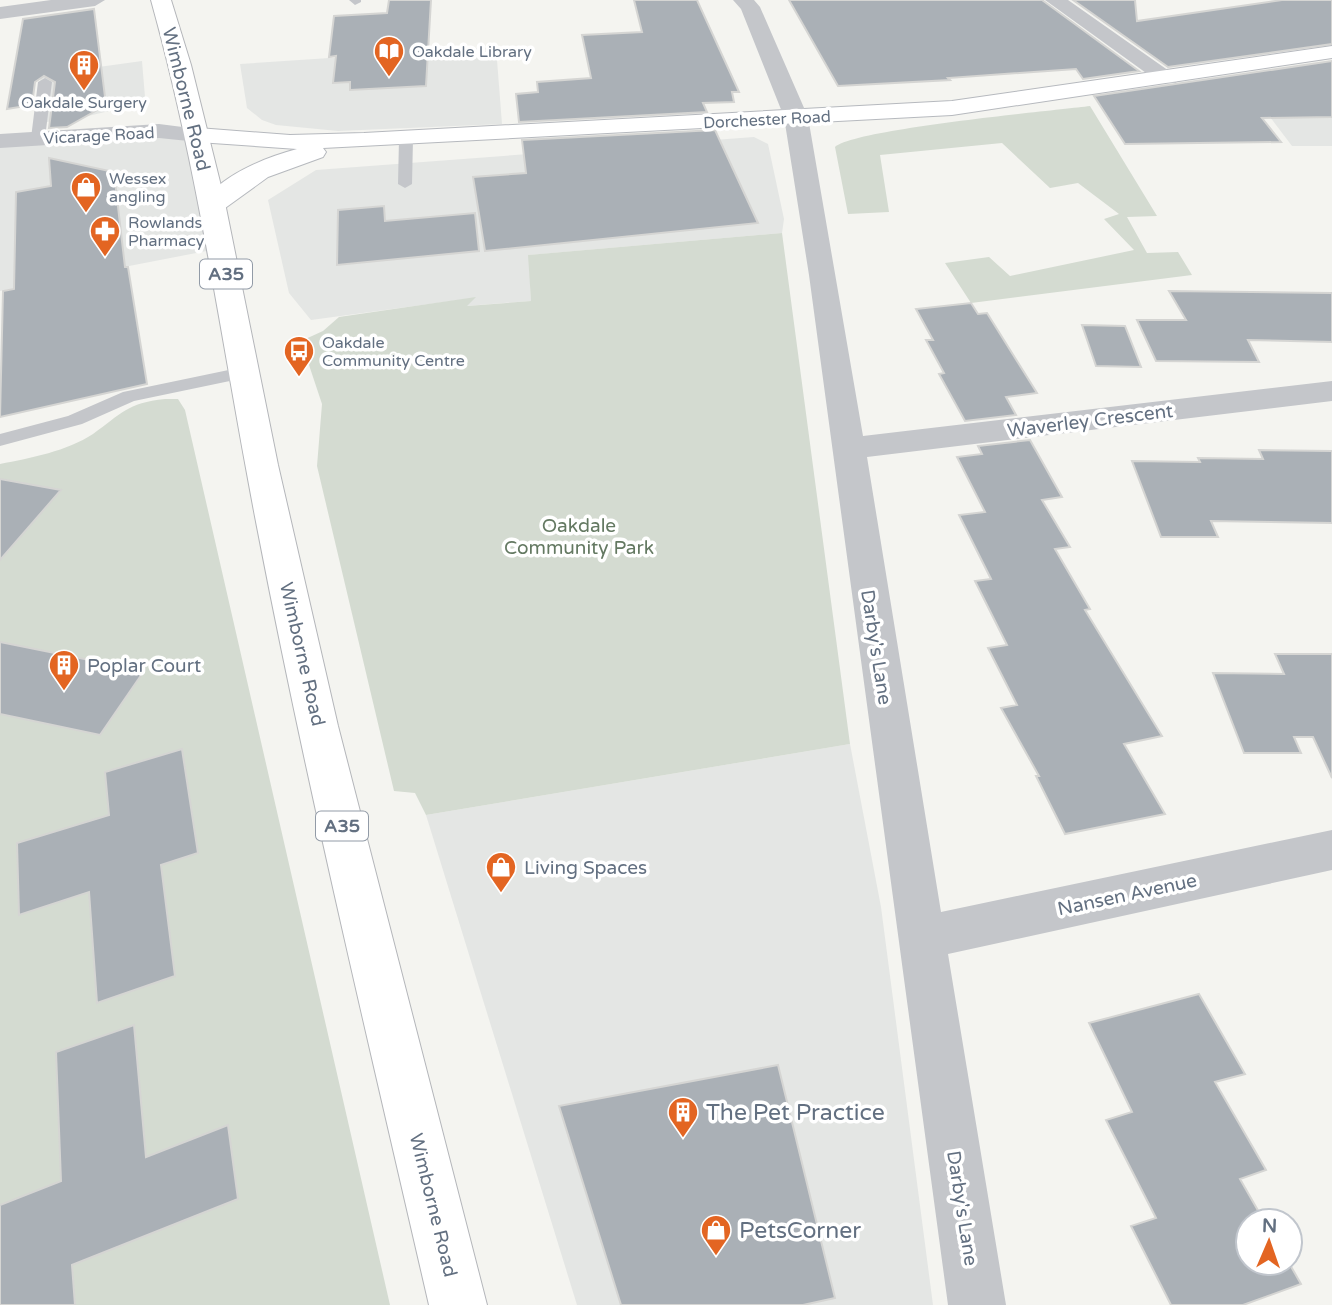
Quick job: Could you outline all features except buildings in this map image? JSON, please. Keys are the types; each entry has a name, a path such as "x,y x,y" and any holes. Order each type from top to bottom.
{"main road":[{"name":"Wimborne Road","path":"160,0 175,41 198,135 275,532 458,1305"},
{"name":"Dorchester Road","path":"198,135 290,142 406,139 952,108 1332,52"},
{"path":"212,206 248,175 273,164 364,140"}],"street":[{"path":"0,13 95,0"},
{"name":"Darby's Lane","path":"743,0 750,7 796,117 823,275 977,1305"},
{"path":"1055,0 1168,78"},
{"name":"Vicarage Road","path":"0,141 159,131 198,135"},
{"name":"Waverley Crescent","path":"847,449 1332,391"},
{"name":"Nansen Avenue","path":"922,938 1332,850"}],"lane":[{"path":"38,138 45,82"},
{"path":"405,184 406,139"},
{"path":"0,440 75,420 128,396 243,373"}],"shaded area":[{"path":"496,47 502,124 338,131 276,125 262,120 247,108 240,64"},
{"path":"142,61 145,97 139,104 88,116 34,124 41,75"},
{"path":"1332,66 1332,146 1292,146 1242,80"},
{"path":"198,135 222,248 0,291 0,141"},
{"path":"754,137 768,144 784,219 782,233 529,255 531,301 466,306 474,298 311,320 289,293 268,200 316,170"},
{"path":"850,744 881,907 933,1305 577,1305 426,815"}],"green space":[{"path":"1090,106 1157,216 1127,217 1147,253 1178,252 1192,275 971,303 945,263 989,257 1010,276 1134,250 1104,219 1119,214 1078,183 1050,188 1002,143 880,155 889,212 848,214 835,147 850,140 914,127"},
{"name":"Oakdale Community Park","path":"782,233 850,744 426,815 415,793 394,791 317,466 322,404 301,341 323,331 339,317 476,297 467,306 531,301 528,255"},
{"path":"165,399 178,399 185,410 390,1305 0,1305 0,464 72,445 133,407"}],"place":[{"name":"Oakdale Library","path":"389,78"},
{"name":"Oakdale Surgery","path":"84,92"},
{"name":"Wessex angling","path":"86,214"},
{"name":"Rowlands Pharmacy","path":"105,258"},
{"name":"Oakdale Community Centre","path":"299,378"},
{"name":"Poplar Court","path":"64,692"},
{"name":"Living Spaces","path":"501,894"},
{"name":"The Pet Practice","path":"683,1139"},
{"name":"PetsCorner","path":"716,1257"}]}
